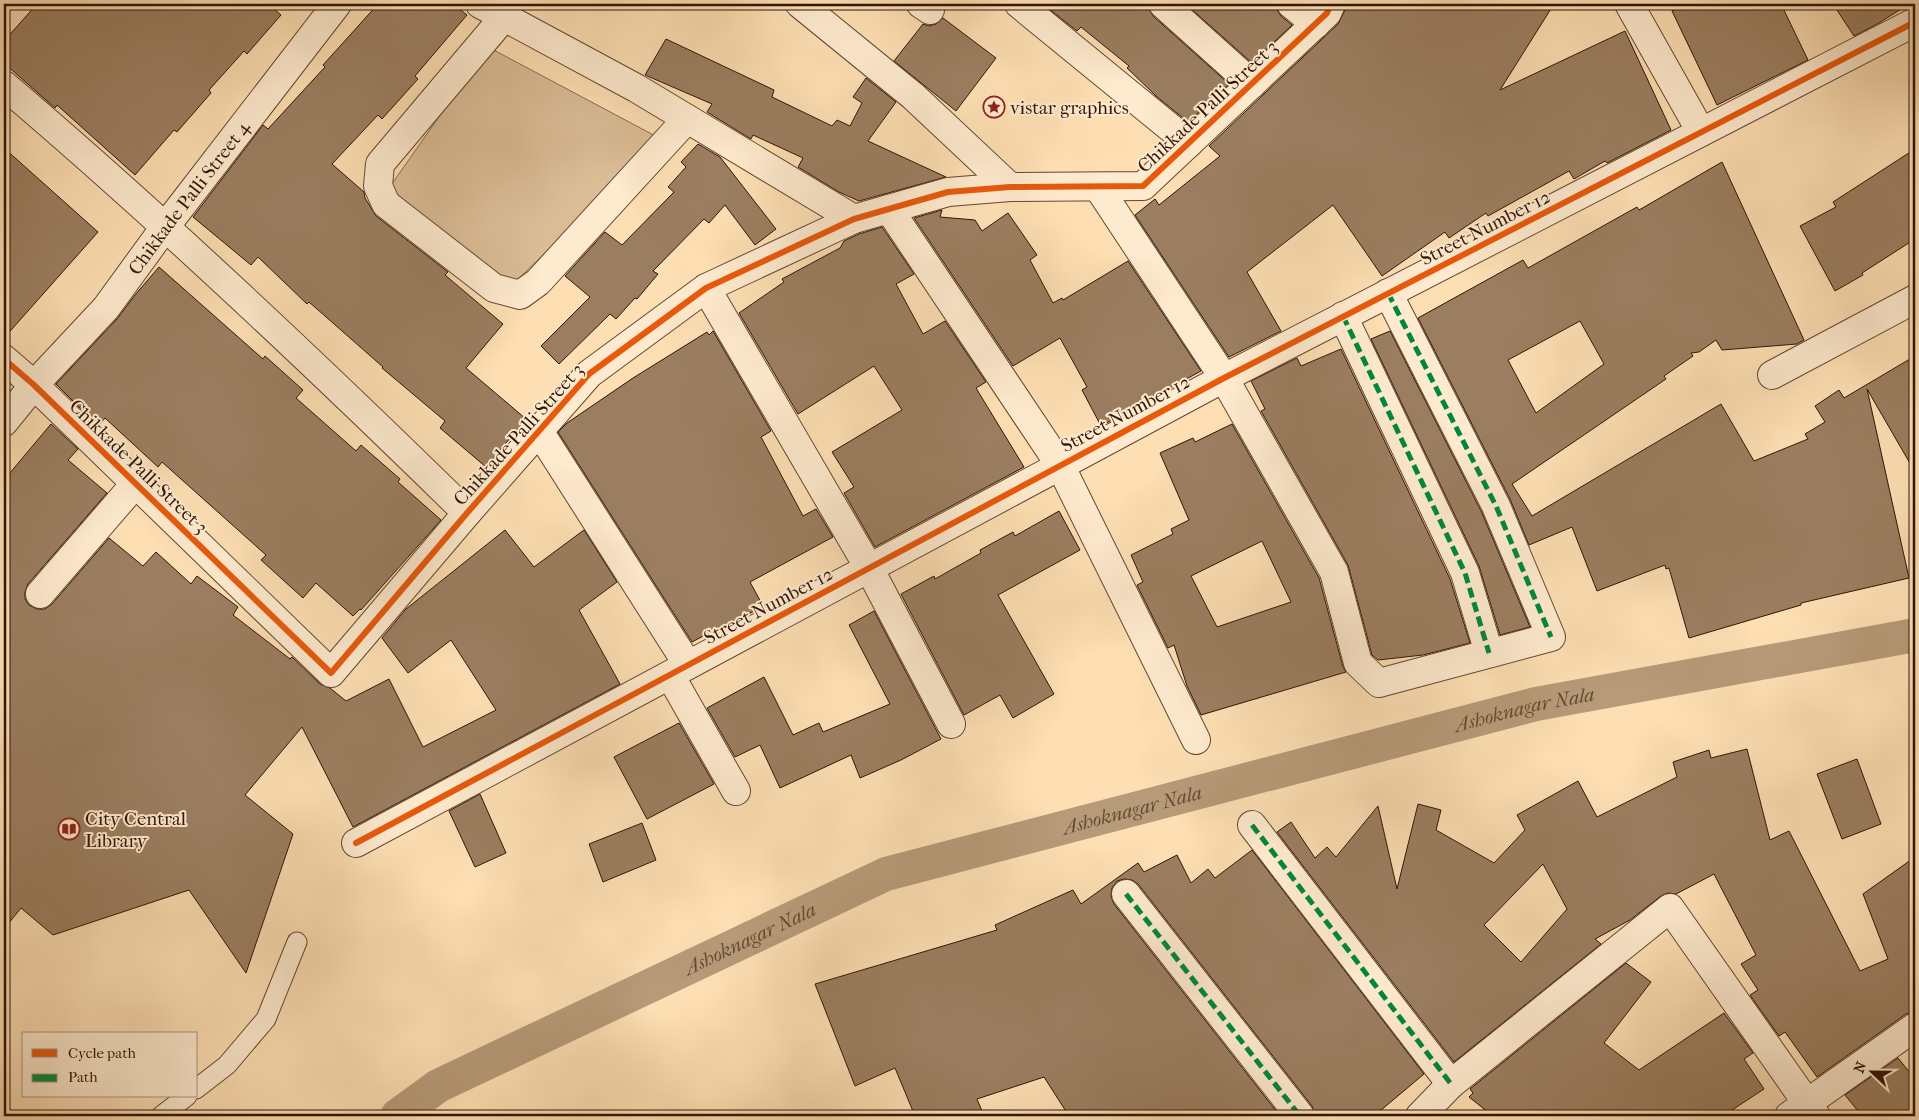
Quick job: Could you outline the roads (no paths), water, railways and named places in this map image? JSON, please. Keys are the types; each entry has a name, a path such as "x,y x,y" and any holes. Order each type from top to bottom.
{"street":[{"name":"Chikkade Palli Street 4","path":"4,422 34,385 106,308 165,227 337,4"},
{"path":"800,4 913,96 1010,187"},
{"path":"1019,4 1189,143"},
{"path":"1163,4 1252,84"},
{"path":"1291,4 1323,14"},
{"path":"1629,4 1702,132"},
{"path":"687,118 538,282 520,295 494,288 386,204 378,186 380,164 488,8 636,88 687,118 854,219"},
{"name":"Chikkade Palli Street 3","path":"4,359 34,385 331,673 467,513 589,374 706,288 854,219 948,192 1010,187 1098,188 1143,186 1252,84 1323,14"},
{"name":"Street Number 12","path":"356,843 1224,378 1915,22"},
{"path":"4,85 165,227 373,421 467,513"},
{"path":"1098,188 1224,378 1334,572 1358,663 1379,683 1551,637 1496,506 1388,293"},
{"path":"889,209 1060,465 1196,740"},
{"path":"706,288 869,568 951,724"},
{"path":"1772,375 1915,299"},
{"path":"1343,316 1465,573 1489,653"},
{"path":"539,431 679,670 736,791"},
{"path":"40,594 135,484"},
{"path":"1252,825 1451,1084"},
{"path":"1126,894 1300,1116"},
{"path":"1420,1116 1451,1084 1670,908 1804,1112 1915,1027"}],"lane":[{"path":"198,1087 227,1065 266,1019 297,942"},
{"path":"161,1116 184,1098"}],"waterway":[{"name":"Ashoknagar Nala","path":"397,1116 438,1086 886,874 1536,704 1915,635"}],"place":[{"name":"vistar graphics","path":"994,107"},
{"name":"City Central Library","path":"69,829"}]}
